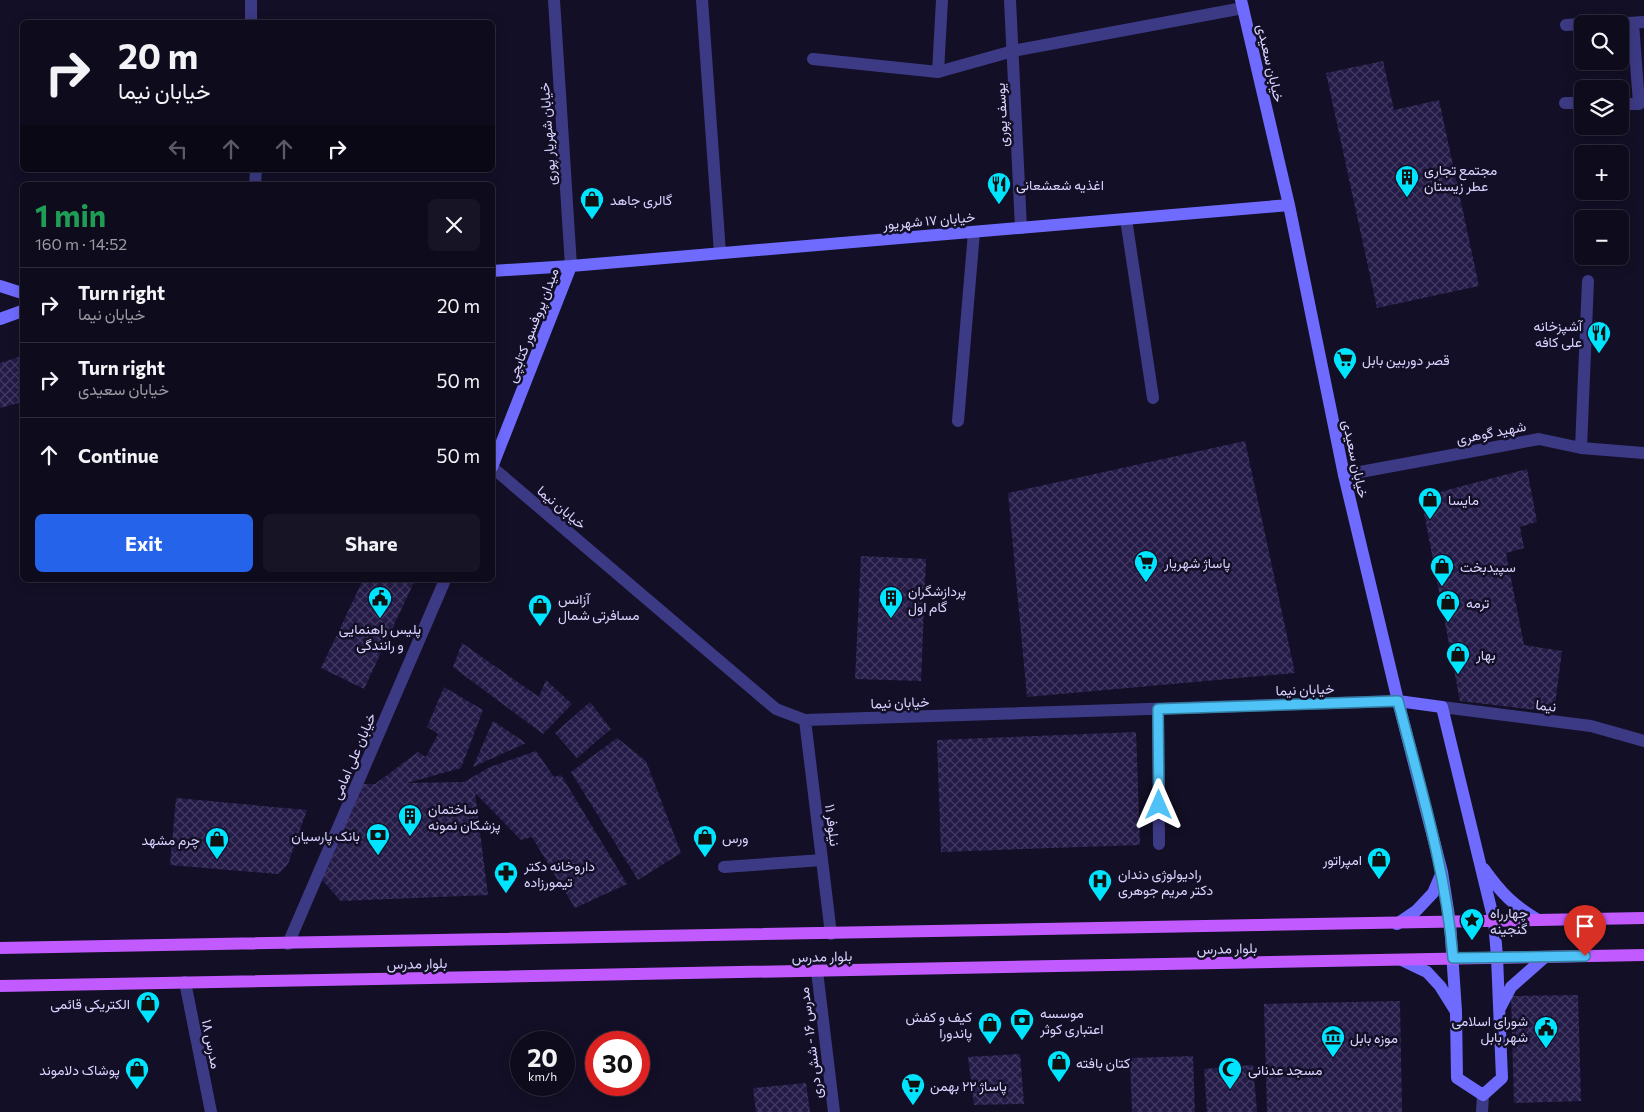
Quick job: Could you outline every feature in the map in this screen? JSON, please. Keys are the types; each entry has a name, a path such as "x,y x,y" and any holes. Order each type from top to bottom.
{"main road":[{"name":"خیابان سعیدی","path":"1242,4 1289,205 1344,475 1398,701 1442,872 1450,922 1453,958 1457,1078 1483,1095"},
{"name":"خیابان ۱۷ شهریور","path":"571,266 1289,205"},
{"name":"میدان پروفسور کتابچی","path":"495,271 571,266 495,463"},
{"path":"0,286 20,293"},
{"path":"0,319 20,312"},
{"path":"1398,701 1442,707 1494,922 1500,1008 1502,1078 1483,1095"},
{"path":"1480,865 1499,890 1518,908 1538,920"},
{"path":"1397,924 1416,911 1433,893 1442,872"},
{"name":"بلوار مدرس","path":"0,948 1644,918"},
{"name":"بلوار مدرس","path":"0,986 1644,955"},
{"path":"1500,1008 1512,987 1545,957"},
{"path":"1402,960 1427,972 1440,986 1456,1011"}],"street":[{"path":"251,0 251,20"},
{"name":"خیابان شهریار پوری","path":"554,0 571,266"},
{"path":"702,0 720,253"},
{"path":"938,72 942,0"},
{"name":"یوسف پوری","path":"1010,0 1021,228"},
{"path":"813,59 938,72 1012,51 1242,4"},
{"path":"1629,104 1639,104 1639,23"},
{"path":"1566,25 1574,24"},
{"path":"1565,103 1574,103"},
{"path":"1126,219 1152,398"},
{"path":"958,421 974,232"},
{"path":"1581,448 1588,281"},
{"name":"شهید گوهری","path":"1344,475 1539,439 1581,448 1644,453"},
{"name":"خیابان نیما","path":"495,470 776,708 805,720 1398,701"},
{"name":"خیابان علی امامی","path":"288,944 444,582"},
{"name":"نیما","path":"1442,707 1591,726 1644,741"},
{"path":"1158,709 1159,844"},
{"name":"نیلوفر ۱۱","path":"805,720 831,934"},
{"path":"724,867 822,860"},
{"name":"مدرس ۱۶ - شش دری","path":"817,971 834,1112"},
{"name":"مدرس ۱۸","path":"185,982 210,1112"},
{"path":"1482,1112 1483,1095"}],"building":[{"name":"مجتمع تجاری عطر زیستان","path":"1383,61 1394,110 1439,100 1479,286 1377,308 1326,73"},
{"path":"20,357 20,403 0,408 0,363"},
{"name":"پاساژ شهریار","path":"1245,441 1295,673 1027,697 1008,493"},
{"path":"1527,469 1537,522 1520,527 1524,548 1506,553 1524,645 1562,651 1554,712 1460,701 1421,497"},
{"name":"پردازشگران گام اول","path":"861,556 926,559 921,681 855,679"},
{"path":"362,582 414,582 364,689 321,668"},
{"path":"462,643 539,697 546,680 572,704 543,734 453,667"},
{"path":"444,687 483,710 461,768 407,783 464,782 490,767 536,751 554,777 561,775 627,884 575,908 532,837 521,840 475,793 488,895 341,901 322,880 363,784 375,784 418,752 426,757 438,734 427,727"},
{"path":"590,702 611,729 577,758 555,733"},
{"path":"493,721 526,743 473,767"},
{"path":"1136,732 1140,845 941,852 937,740"},
{"path":"617,738 646,761 681,853 638,880 571,772"},
{"path":"176,798 307,810 288,864 278,874 170,865"},
{"name":"شورای اسلامی شهر بابل","path":"1578,995 1581,1101 1514,1103 1511,996"},
{"name":"موزه بابل","path":"1400,1001 1402,1112 1267,1112 1264,1004"},
{"path":"1020,1054 1024,1104 974,1105 968,1057"},
{"path":"1193,1056 1195,1112 1132,1112 1130,1058"},
{"name":"مسجد عدنانی","path":"1253,1065 1257,1112 1207,1112 1204,1069"},
{"path":"806,1083 810,1112 756,1112 753,1088"}],"place":[{"name":"مجتمع تجاری عطر زیستان","path":"1407,198"},
{"name":"اغذیه شعشعانی","path":"999,205"},
{"name":"گالری جاهد","path":"592,220"},
{"name":"آشپزخانه علی کافه","path":"1599,354"},
{"name":"قصر دوربین بابل","path":"1345,380"},
{"name":"مایسا","path":"1430,520"},
{"name":"پاساژ شهریار","path":"1146,583"},
{"name":"سپیدبخت","path":"1442,587"},
{"name":"پلیس راهنمایی و رانندگی","path":"380,619"},
{"name":"پردازشگران گام اول","path":"891,619"},
{"name":"ترمه","path":"1448,623"},
{"name":"آزانس مسافرتی شمال","path":"540,627"},
{"name":"بهار","path":"1458,675"},
{"name":"ساختمان پزشکان نمونه","path":"410,837"},
{"name":"بانک پارسیان","path":"378,856"},
{"name":"ورس","path":"705,858"},
{"name":"چرم مشهد","path":"217,860"},
{"name":"امپراتور","path":"1379,880"},
{"name":"داروخانه دکتر تیمورزاده","path":"506,894"},
{"name":"رادیولوژی دندان دکتر مریم جوهری","path":"1100,902"},
{"name":"چهارراه گنجینه","path":"1472,941"},
{"name":"الکتریکی قائمی","path":"148,1024"},
{"name":"موسسه اعتباری کوثر","path":"1022,1041"},
{"name":"کیف و کفش پاندورا","path":"990,1045"},
{"name":"شورای اسلامی شهر بابل","path":"1546,1049"},
{"name":"موزه بابل","path":"1333,1058"},
{"name":"کتان بافته","path":"1059,1083"},
{"name":"پوشاک دلاموند","path":"137,1090"},
{"name":"مسجد عدنانی","path":"1230,1090"},
{"name":"پاساژ ۲۲ بهمن","path":"913,1106"}],"route":[{"path":"1159,805 1158,709 1398,701 1442,872 1450,922 1453,958 1585,956"}]}
